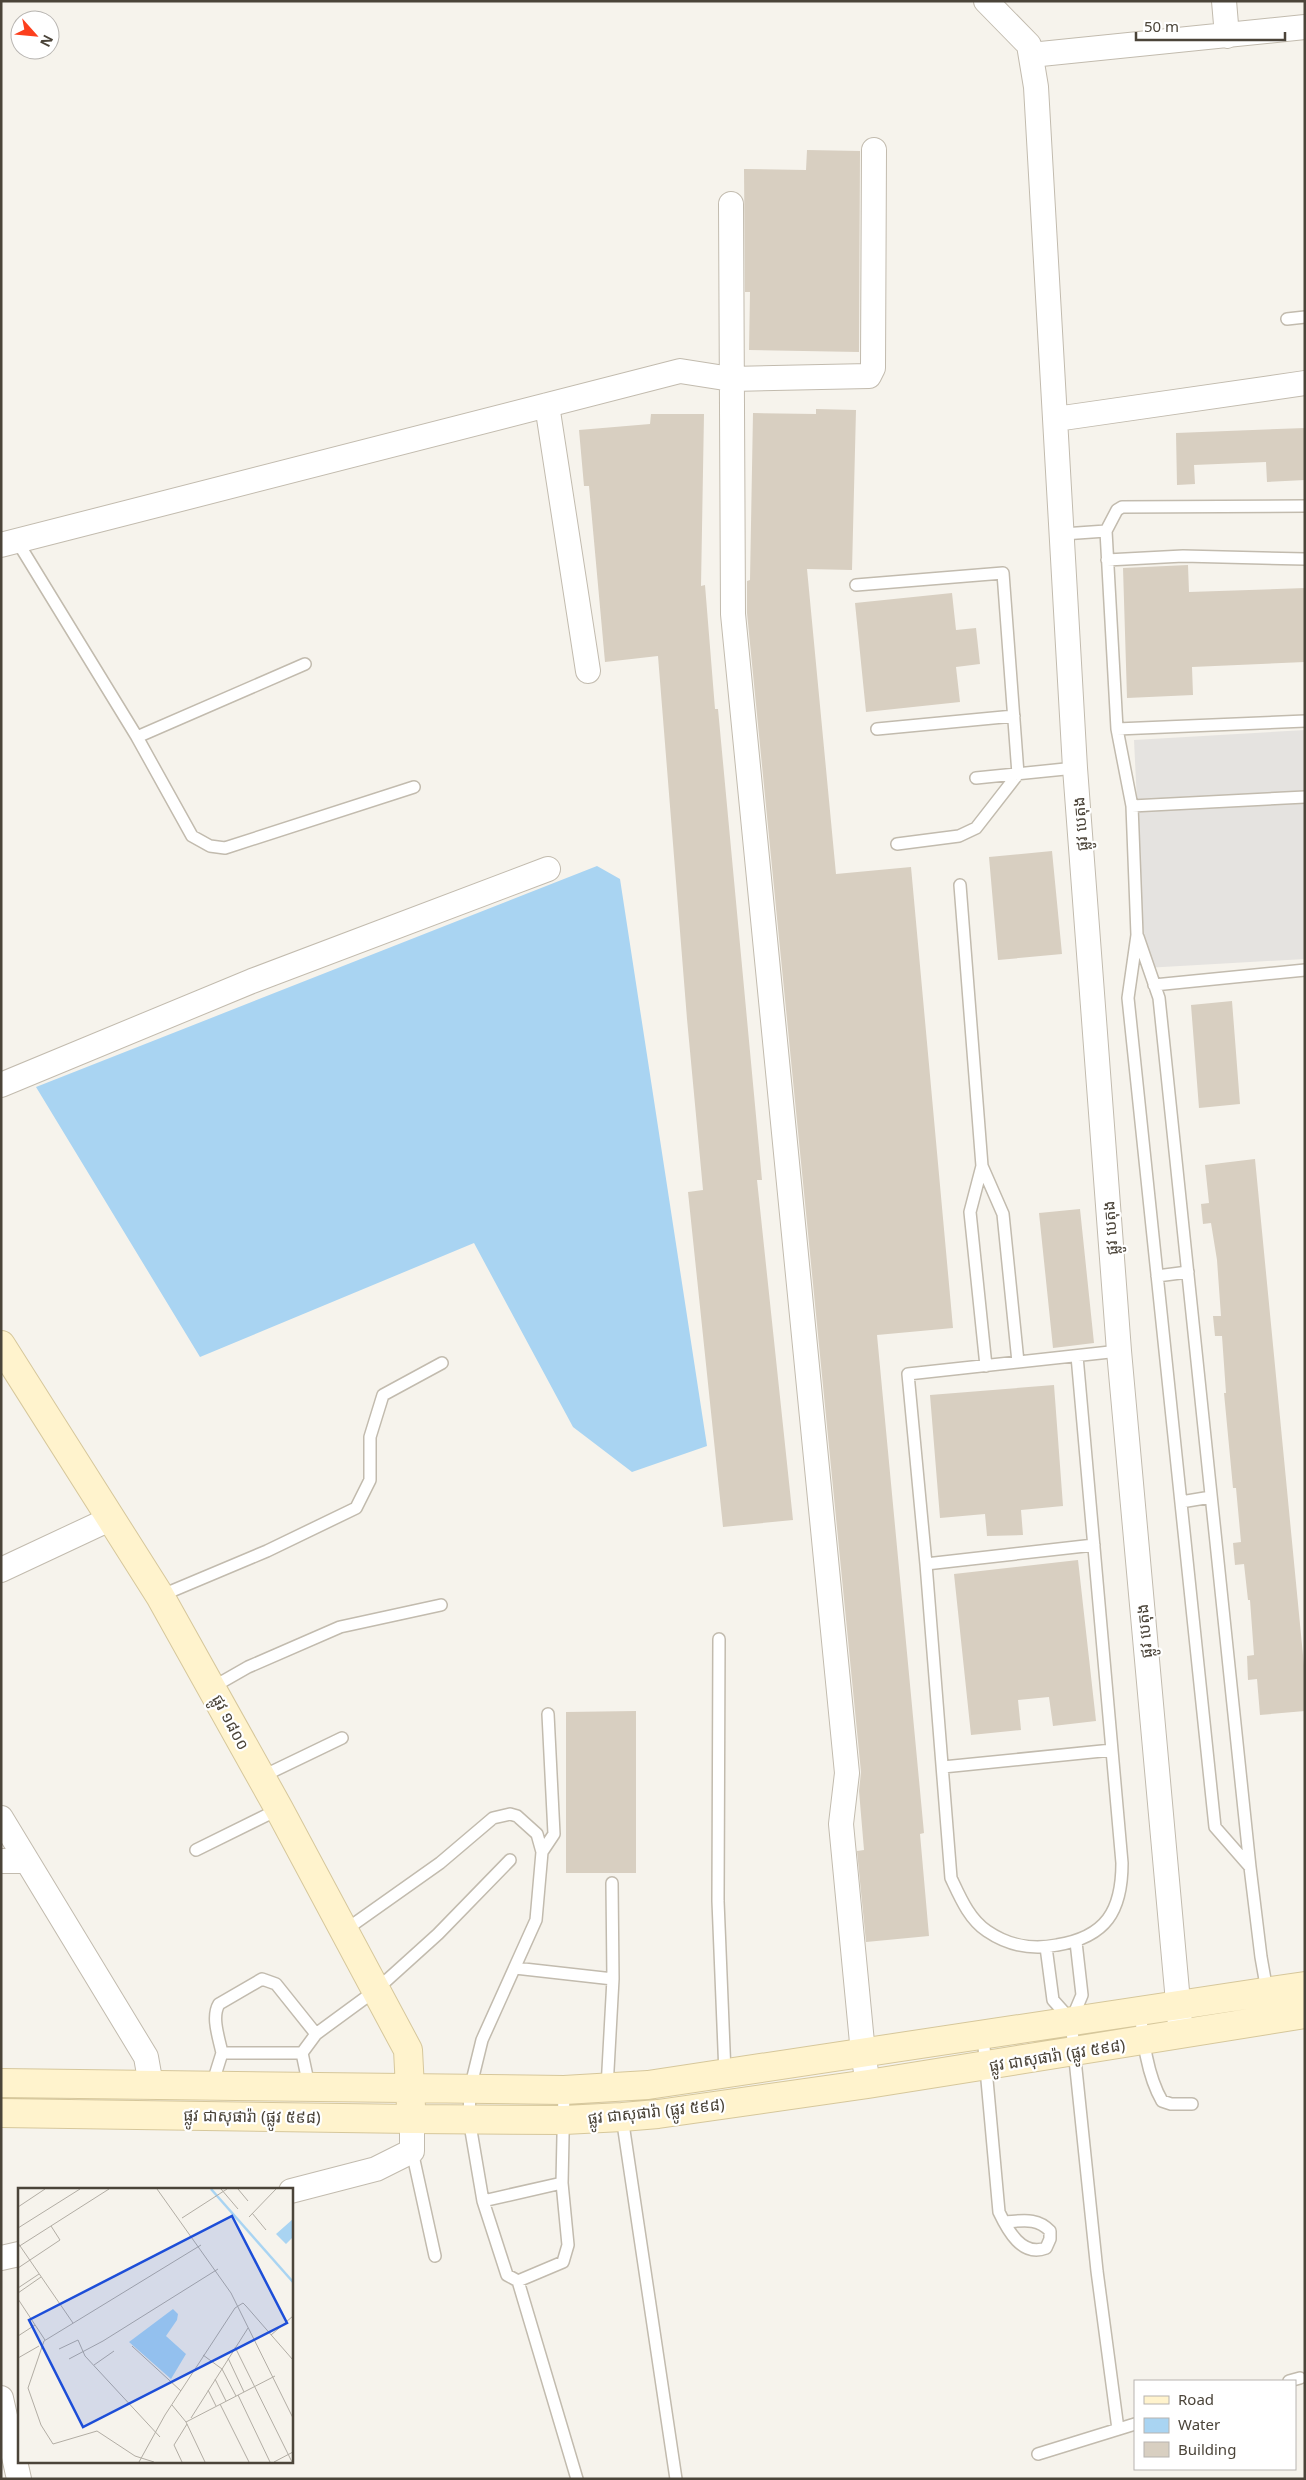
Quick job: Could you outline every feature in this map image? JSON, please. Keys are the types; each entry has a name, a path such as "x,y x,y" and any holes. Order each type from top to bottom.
{"main road":[{"name":"ផ្លូវ ១៨០០","path":"1,1345 112,1518 213,1687 408,2050 412,2119"},
{"name":"ផ្លូវ ជាសុផារ៉ា (ផ្លូវ ៥៩៨)","path":"1,2083 309,2086 410,2090 564,2090 648,2085 1305,1986"},
{"name":"ផ្លូវ ជាសុផារ៉ា (ផ្លូវ ៥៩៨)","path":"1,2113 564,2120 622,2117 658,2114 985,2067 1305,2014"}],"street":[{"path":"986,1 1029,45 1031,55 1305,27"},
{"path":"1224,1 1227,36"},
{"name":"ផ្លូវ បេតុង","path":"1031,55 1036,87 1075,768 1119,1351 1181,2035"},
{"path":"9,543 680,371 731,379 869,376 873,368 874,150"},
{"path":"731,204 734,614 848,1773 841,1824 863,2053 868,2084"},
{"path":"1056,419 1305,383"},
{"path":"547,406 588,671"},
{"path":"1,1085 252,981 548,869"},
{"path":"1,1570 112,1518"},
{"path":"1,1818 146,2057 151,2085"},
{"path":"1,1861 27,1861"},
{"path":"292,2191 376,2169 412,2151 412,2119"},
{"path":"1,2258 18,2254"},
{"path":"1,2398 19,2479"}],"lane":[{"path":"1287,319 1305,317"},
{"path":"1250,1867 1215,1827 1128,998 1137,935 1132,806 1117,729 1106,531 1117,510 1122,507 1305,506"},
{"path":"1063,534 1106,531"},
{"path":"9,543 137,738 192,836 210,846 224,848 414,787"},
{"path":"1107,560 1183,556 1305,559"},
{"path":"856,585 1003,572 1018,774 976,828 959,836 897,844"},
{"path":"137,738 304,664"},
{"path":"877,729 1014,716"},
{"path":"1117,729 1305,721"},
{"path":"976,778 1075,768"},
{"path":"1132,806 1305,796"},
{"path":"960,885 982,1166 970,1212 986,1366"},
{"path":"1137,935 1159,998 1250,1867 1261,1957 1269,1992 1272,2019"},
{"path":"1154,985 1305,970"},
{"path":"982,1166 1003,1214 1018,1362"},
{"path":"1157,1276 1188,1272"},
{"path":"1077,1356 1122,1884 1116,1906 1095,1934 1076,1942 1027,1948 1004,1941 986,1931 967,1911 951,1878 926,1564 908,1374 1119,1351"},
{"path":"160,1596 267,1550 356,1508 370,1480 370,1437 383,1395 442,1363"},
{"path":"1181,1502 1211,1497"},
{"path":"926,1564 1094,1545"},
{"path":"213,1687 248,1667 340,1627 441,1606"},
{"path":"719,1639 718,1901 726,2074"},
{"path":"542,1852 554,1834 548,1714"},
{"path":"261,1777 342,1738"},
{"path":"943,1767 1112,1750"},
{"path":"196,1850 279,1809"},
{"path":"344,1931 440,1863 493,1818 510,1814 524,1822 537,1834 542,1852 536,1920 482,2040 470,2089 469,2119 483,2201 508,2275 518,2281 577,2479"},
{"path":"309,2086 302,2053 316,2034 376,1990 438,1934 510,1860"},
{"path":"607,2088 613,1979 612,1883"},
{"path":"1071,2021 1082,1995 1076,1942"},
{"path":"1046,1947 1053,2000 1071,2021 1076,2053 1096,2271 1118,2429"},
{"path":"515,1968 613,1979"},
{"path":"212,2085 222,2052 215,2015 216,2008 219,2004 262,1979 276,1984 316,2034"},
{"path":"1140,2010 1144,2041 1157,2093 1162,2101 1171,2104 1192,2104"},
{"path":"983,2036 997,2203 1004,2222"},
{"path":"222,2052 302,2053"},
{"path":"518,2281 563,2262 568,2245 562,2183 564,2090"},
{"path":"622,2117 676,2479"},
{"path":"412,2151 435,2256"},
{"path":"483,2201 562,2183"},
{"path":"1038,2454 1134,2424"}],"shaded area":[{"path":"1305,730 1305,959 1145,968 1134,740"}],"water":[{"path":"597,866 620,879 707,1446 632,1472 573,1427 474,1243 200,1357 36,1087"}],"building":[{"path":"807,150 860,151 859,352 749,350 750,292 745,292 744,169 806,170"},
{"path":"816,409 856,410 852,570 807,569 836,874 911,867 953,1328 877,1335 924,1833 920,1834 929,1936 866,1942 857,1851 864,1850 859,1791 861,1772 747,613 747,581 750,580 753,413 816,414"},
{"path":"651,414 704,414 701,586 705,585 715,709 718,709 762,1180 757,1180 793,1520 723,1527 688,1192 703,1190 687,1019 658,656 605,662 589,486 584,486 579,430 650,424"},
{"path":"1305,428 1305,480 1267,482 1266,462 1194,465 1195,484 1177,485 1176,433"},
{"path":"1188,565 1189,592 1305,588 1305,662 1192,667 1193,695 1127,698 1123,568"},
{"path":"952,593 956,630 976,628 980,664 956,667 960,702 866,712 855,603"},
{"path":"1052,851 1062,954 998,960 989,857"},
{"path":"1232,1001 1240,1104 1199,1108 1191,1005"},
{"path":"1255,1159 1305,1676 1305,1711 1260,1715 1257,1679 1248,1680 1247,1656 1254,1655 1250,1600 1248,1600 1244,1564 1235,1565 1233,1543 1241,1542 1236,1488 1233,1488 1224,1393 1226,1393 1222,1336 1215,1336 1213,1316 1221,1316 1217,1260 1211,1223 1203,1224 1201,1204 1209,1203 1205,1165"},
{"path":"1080,1209 1094,1343 1053,1348 1039,1213"},
{"path":"1054,1385 1063,1506 1021,1510 1023,1535 987,1536 985,1514 940,1518 930,1395"},
{"path":"1078,1560 1096,1721 1053,1726 1049,1697 1018,1700 1021,1730 971,1735 954,1574"},
{"path":"636,1711 636,1873 566,1873 566,1712"}]}
